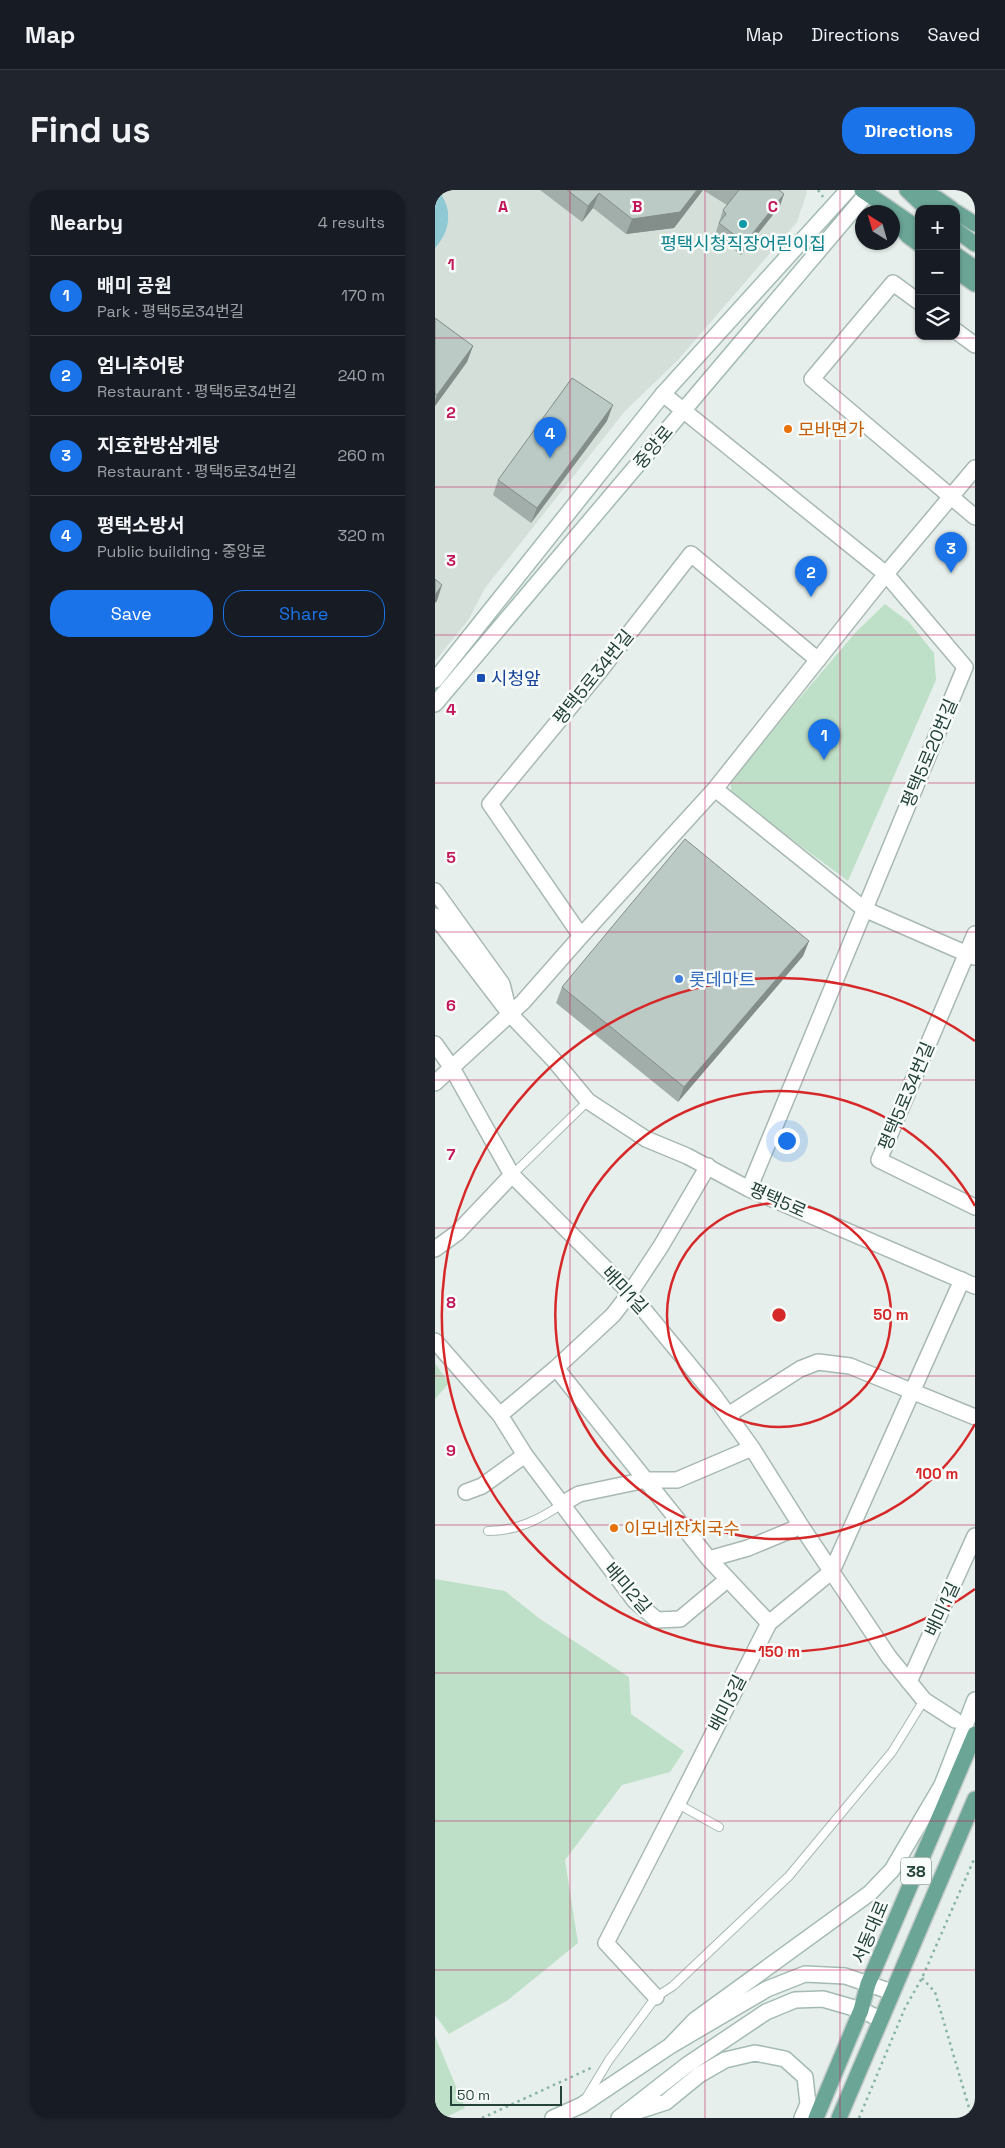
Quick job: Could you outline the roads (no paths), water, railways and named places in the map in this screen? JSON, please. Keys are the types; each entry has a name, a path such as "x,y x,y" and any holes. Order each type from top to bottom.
{"main road":[{"path":"907,190 923,205"},
{"path":"918,190 946,205"},
{"path":"867,191 883,205"},
{"path":"960,215 975,224"},
{"path":"900,217 915,226"},
{"path":"900,226 907,236 915,241"},
{"path":"960,233 975,244"},
{"path":"960,258 975,268"},
{"path":"960,274 975,284"},
{"name":"서동대로","path":"816,2118 861,2010 868,1984 975,1734"},
{"name":"38","path":"839,2118 975,1799"}],"street":[{"name":"중앙로","path":"435,680 663,394 848,190"},
{"name":"중앙로","path":"435,704 684,411 867,191"},
{"path":"915,299 893,283 812,379 975,517"},
{"path":"960,334 975,345"},
{"name":"평택5로20번길","path":"663,394 886,574 965,667 749,1189"},
{"path":"435,1083 510,1014 715,789 886,574 975,468"},
{"name":"평택5로34번길","path":"581,936 491,804 599,672 691,554 818,660"},
{"path":"715,789 864,909 971,956"},
{"path":"435,890 503,984 510,1014"},
{"name":"평택5로","path":"435,916 510,1014 553,1059 588,1101 646,1139 708,1166 749,1189 969,1283"},
{"name":"평택5로34번길","path":"975,934 971,956 879,1160 975,1206"},
{"name":"배미1길","path":"435,1044 452,1068 512,1175 630,1293 728,1415 752,1448 801,1526 889,1657 924,1700 955,1720"},
{"path":"499,1415 557,1368 613,1315 630,1293 708,1166"},
{"path":"435,1249 457,1232 512,1175"},
{"path":"832,1570 912,1391 969,1283"},
{"name":"배미2길","path":"435,1341 499,1415 525,1456 635,1601 657,1620 680,1619 728,1579"},
{"path":"728,1415 800,1369 818,1362 850,1366 975,1417"},
{"path":"557,1368 709,1559 769,1623"},
{"path":"561,1504 579,1494 645,1480 677,1480 752,1448"},
{"path":"466,1492 482,1486 525,1456"},
{"path":"709,1559 748,1548 801,1526"},
{"name":"배미1길","path":"909,1682 975,1536"},
{"name":"배미3길","path":"656,1997 606,1943 769,1623 832,1570"},
{"path":"669,2046 695,2020 870,1893 892,1870 942,1785 975,1700"},
{"path":"553,2118 582,2105 669,2046 767,1988 805,1974 845,1976 892,1992"},
{"path":"620,2117 687,2066 766,2012 795,2000 823,1999 861,2010 880,2019"},
{"path":"620,2117 666,2102 699,2075 725,2060 755,2053 785,2059 805,2076 808,2104 801,2118"}],"lane":[{"path":"512,1175 588,1101"},
{"path":"488,1531 507,1531 523,1526 561,1504"},
{"path":"582,2105 609,2060 656,1997 673,1986 789,1876 892,1752 924,1700"},
{"path":"678,1804 719,1827"}],"water":[{"path":"435,190 438,190 443,197 448,212 448,219 444,234 435,248"}],"place":[{"name":"평택시청직장어린이집","path":"743,224"},
{"name":"모바면가","path":"788,429"},
{"name":"평택소방서","path":"550,458"},
{"name":"지호한방삼계탕","path":"951,573"},
{"name":"엄니추어탕","path":"811,597"},
{"name":"시청앞","path":"481,678"},
{"name":"배미 공원","path":"824,760"},
{"name":"롯데마트","path":"679,979"},
{"name":"이모네잔치국수","path":"614,1528"}]}
